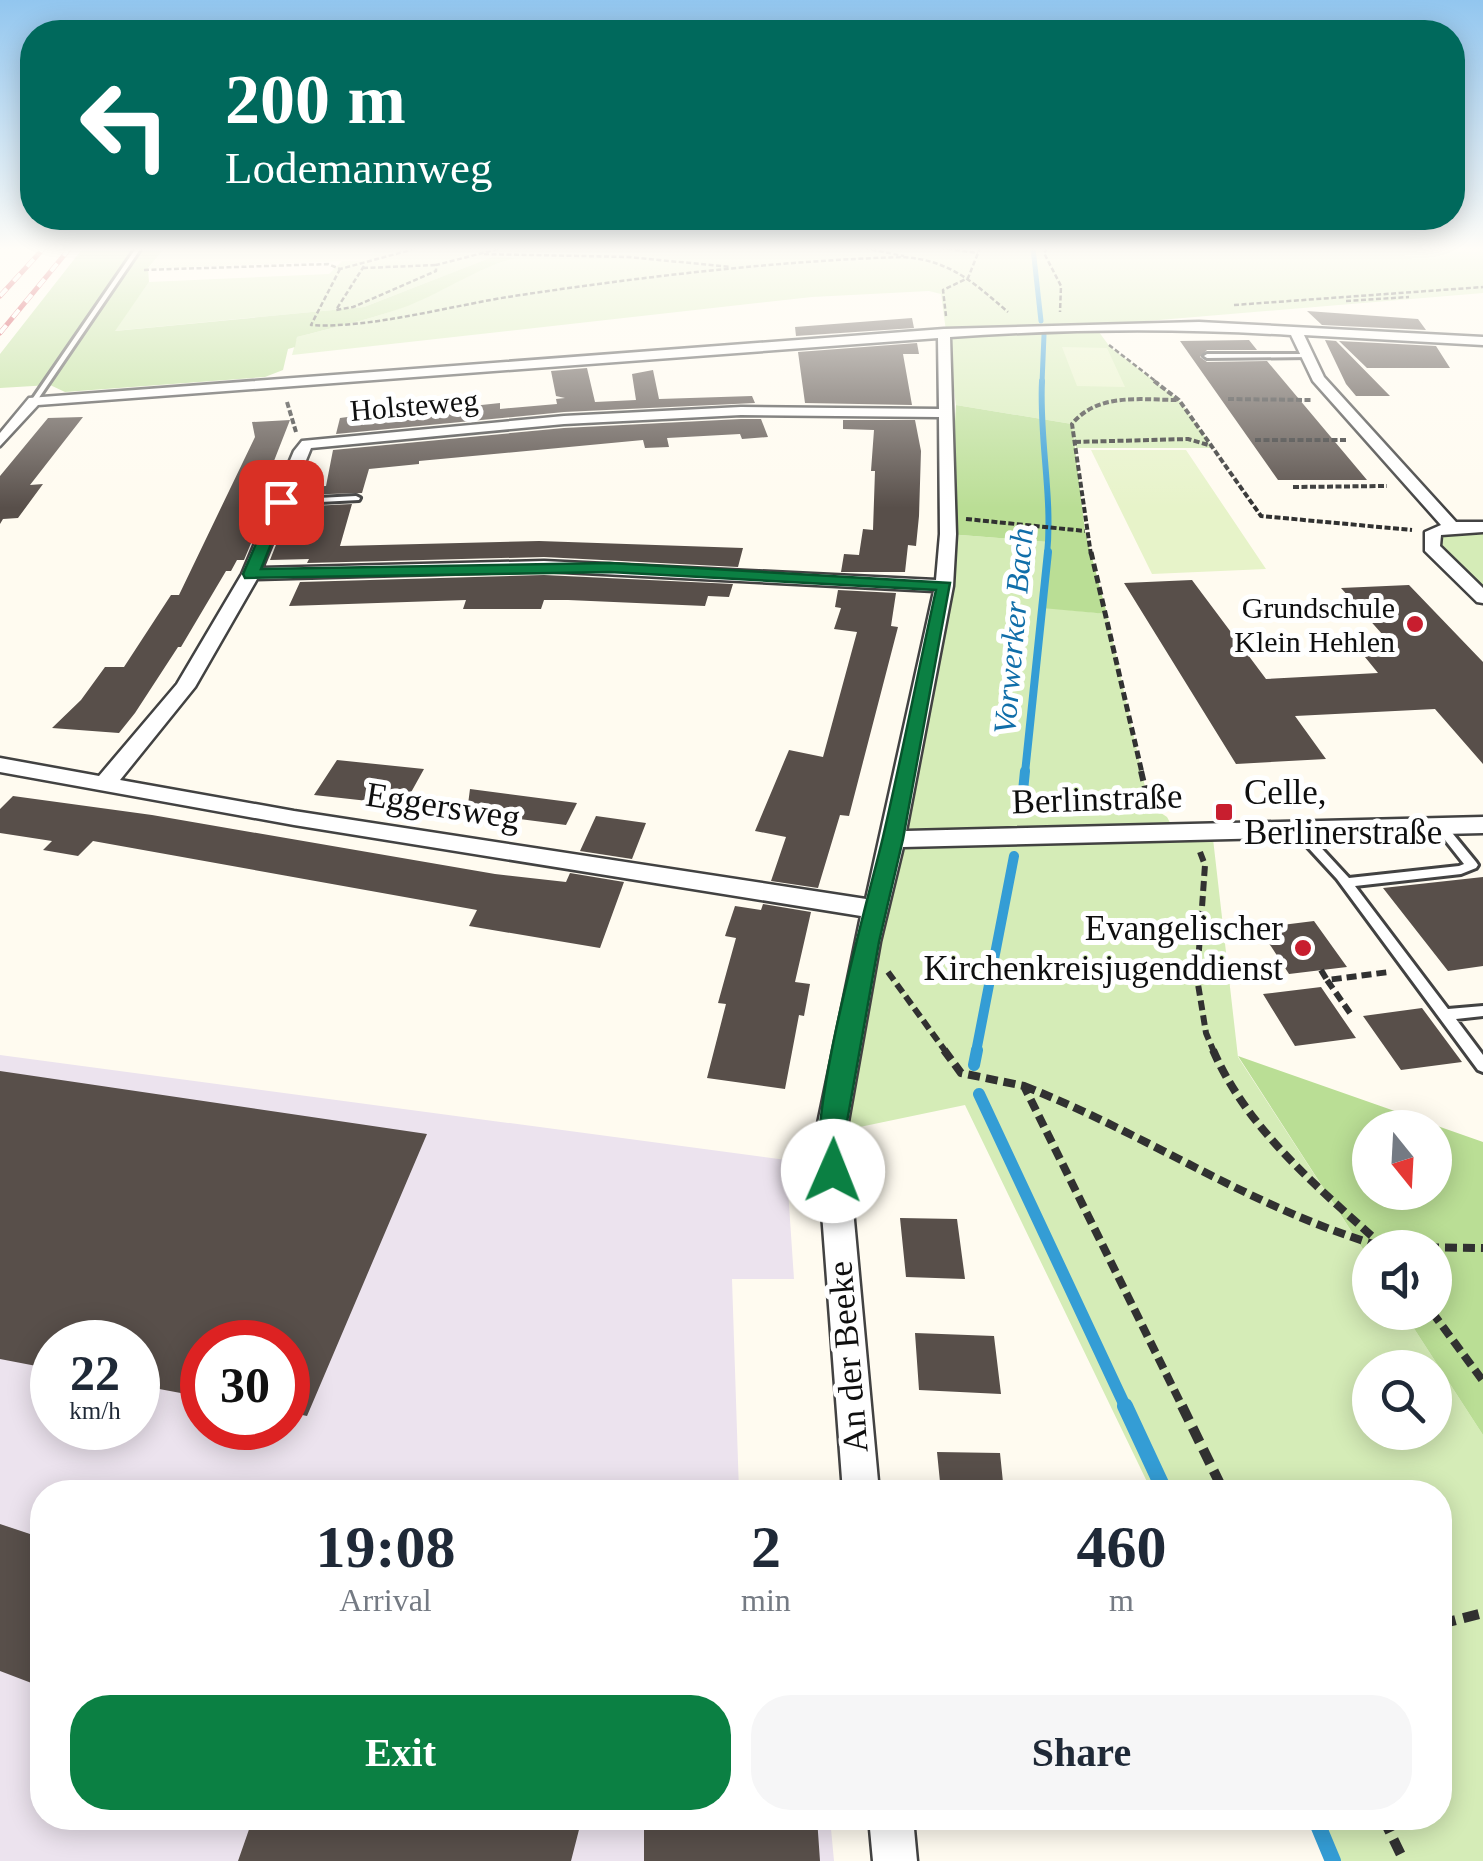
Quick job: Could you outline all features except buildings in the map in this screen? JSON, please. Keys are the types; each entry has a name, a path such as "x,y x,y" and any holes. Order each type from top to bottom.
{"street":[{"path":"0,442 34,401 920,335"},
{"name":"An der Beeke","path":"860,1480 831,1133 867,942 893,839 944,586 945,335"},
{"path":"1297,335 1318,378 1370,440 1452,526"},
{"path":"1378,335 1483,341"},
{"name":"Holsteweg","path":"307,444 564,420 741,411 946,413"},
{"path":"105,784 185,687 251,574 300,450 307,444"},
{"path":"1483,527 1452,526 1433,532 1431,547 1483,598"},
{"path":"251,574 623,568 944,586"},
{"name":"Eggersweg","path":"0,766 294,818 876,908"},
{"name":"Berlinstraße","path":"893,839 1483,825"},
{"path":"892,1830 895,1861"}],"lane":[{"path":"34,401 79,335"},
{"path":"1207,356 1308,356"},
{"path":"281,502 356,498"},
{"path":"1346,883 1461,870 1472,865 1440,826"},
{"path":"1296,828 1346,883 1483,1066"},
{"path":"1445,1015 1483,1011"}],"path":[{"path":"1101,335 1110,347 1179,400 1261,516 1433,532"},
{"path":"278,383 280,394 290,406 292,426 307,444"},
{"path":"1228,399 1337,400"},
{"path":"1179,400 1084,408 1072,424 1084,531 1103,596 1149,805 1167,817 1175,832 1197,843 1205,865 1198,993 1209,1038 1228,1083 1282,1152 1366,1230"},
{"path":"1075,442 1188,439 1212,446"},
{"path":"1254,440 1370,440"},
{"path":"1293,487 1412,486"},
{"path":"946,517 1084,531"},
{"path":"867,942 960,1072 1024,1086 1077,1105 1254,1200 1352,1238"},
{"path":"1328,980 1410,969"},
{"path":"1320,970 1350,1013"},
{"path":"1024,1086 1218,1480"},
{"path":"1452,1248 1483,1248"},
{"path":"1445,1330 1483,1381"},
{"path":"1452,1621 1483,1614"},
{"path":"1389,1830 1404,1861"}],"shaded area":[{"path":"0,1055 786,1160 794,1279 732,1279 739,1480 30,1480 30,1830 831,1830 834,1861 0,1861"}],"green space":[{"path":"15,335 305,335 297,337 295,347 288,349 283,370 265,377 65,392 50,385 0,388 0,354"},
{"path":"305,335 473,335 292,355 297,337"},
{"path":"947,335 1101,335 1110,347 1179,400 1213,448 1076,448 1072,424 956,405"},
{"path":"1062,347 1107,348 1125,387 1077,386"},
{"path":"956,405 1072,424 1085,531 1107,614 1042,608 1048,542 948,534"},
{"path":"1091,450 1186,450 1266,569 1152,574"},
{"path":"1483,527 1483,598 1431,547 1433,532"},
{"path":"948,534 1048,542 1042,607 1107,614 1149,805 1167,817 1175,832 1212,830 1238,1057 1352,1232 1352,1330 1415,1330 1428,1350 1352,1350 1352,1450 1452,1450 1452,1387 1483,1435 1483,1861 1330,1861 1315,1830 1452,1830 1452,1480 1146,1480 965,1105 831,1133"},
{"path":"1238,1056 1392,1110 1352,1110 1352,1210 1452,1210 1452,1131 1483,1142 1483,1435 1452,1387 1452,1350 1428,1350 1415,1330 1452,1330 1452,1230 1352,1232"}],"waterway":[{"name":"Vorwerker Bach","path":"1042,383 1044,335"},
{"name":"Vorwerker Bach","path":"1042,383 1047,555"},
{"name":"Vorwerker Bach","path":"1025,773 1048,552"},
{"name":"Vorwerker Bach","path":"1021,811 1025,771"},
{"name":"Vorwerker Bach","path":"976,1052 1014,856"},
{"name":"Vorwerker Bach","path":"974,1065 977,1050"},
{"name":"Vorwerker Bach","path":"979,1094 1126,1408"},
{"name":"Vorwerker Bach","path":"1125,1406 1159,1480"},
{"name":"Vorwerker Bach","path":"1320,1830 1333,1861"}],"place":[{"name":"Grundschule Klein Hehlen","path":"1415,624"},
{"name":"Celle, Berlinerstraße","path":"1224,812"},
{"name":"Evangelischer Kirchenkreisjugenddienst","path":"1303,948"}],"route":[{"path":"281,502 251,574 544,566 944,586 893,839 867,942 831,1133 833,1171"}]}
